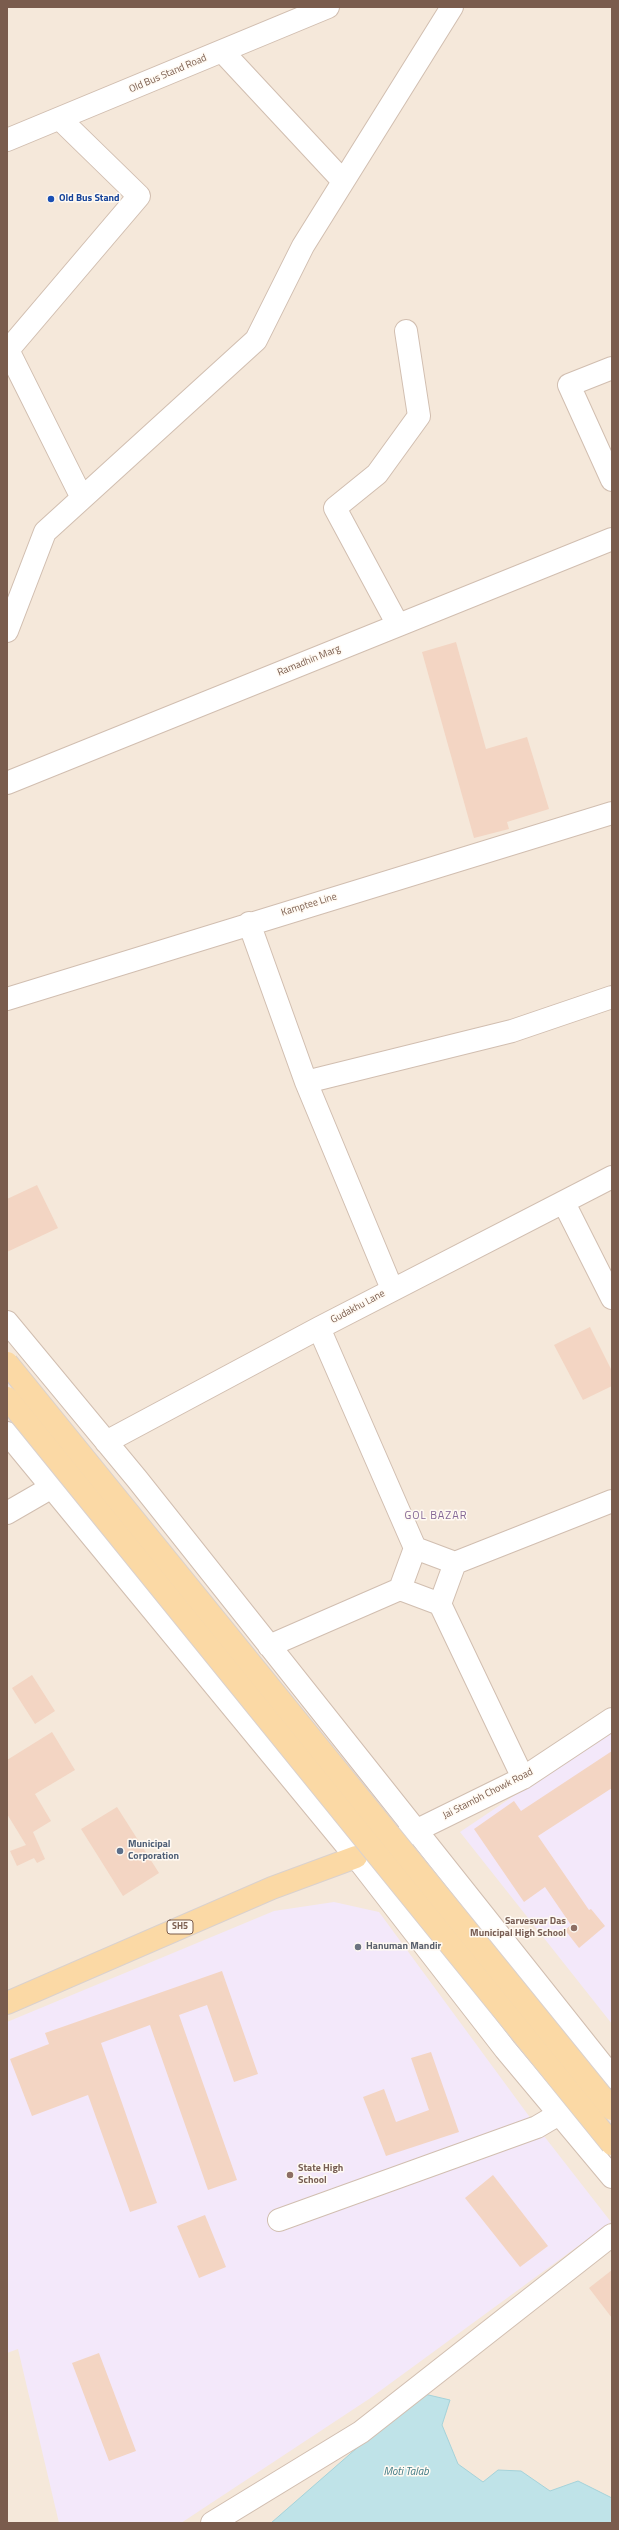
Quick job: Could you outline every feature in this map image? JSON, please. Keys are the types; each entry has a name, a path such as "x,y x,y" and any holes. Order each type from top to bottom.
{"main road":[{"path":"7,1363 612,2109"},
{"path":"7,1398 612,2144"},
{"name":"SH5","path":"7,2004 272,1888 356,1857"}],"street":[{"name":"Old Bus Stand Road","path":"7,140 328,7"},
{"path":"7,631 14,596 45,532 256,340 303,246 452,7"},
{"path":"222,51 343,181"},
{"path":"60,118 139,196 8,350 82,498"},
{"path":"398,625 334,508 377,474 419,416 406,332"},
{"path":"612,368 569,385 612,480"},
{"name":"Ramadhin Marg","path":"7,783 612,539"},
{"name":"Kamptee Line","path":"7,999 249,923 612,813"},
{"path":"249,923 306,1082 392,1289"},
{"path":"306,1082 512,1031 612,997"},
{"name":"Gudakhu Lane","path":"106,1442 392,1289 564,1203 612,1177"},
{"path":"564,1203 612,1298"},
{"path":"7,1322 106,1442 612,2077"},
{"path":"319,1328 415,1548 400,1589"},
{"path":"7,1433 356,1857 558,2114 612,2177"},
{"path":"7,1513 52,1487"},
{"path":"415,1548 455,1563 612,1501"},
{"path":"440,1604 455,1563"},
{"path":"269,1646 400,1589 440,1604 523,1778"},
{"name":"Jai Stambh Chowk Road","path":"356,1857 415,1831 523,1778 612,1719"},
{"path":"280,2220 536,2127 558,2114"},
{"path":"212,2523 361,2432 612,2235"}],"shaded area":[{"path":"7,7 612,7 612,2523 7,2523"},
{"name":"Sarvesvar Das Municipal High School","path":"612,1730 612,2024 460,1832"},
{"name":"State High School","path":"334,1902 379,1912 537,2127 611,2222 369,2399 181,2523 59,2523 18,2349 7,2353 7,2022 274,1911"}],"water":[{"name":"Moti Talab","path":"420,2393 450,2400 442,2425 458,2464 483,2482 498,2470 521,2471 550,2491 578,2481 612,2498 612,2523 271,2523"}],"building":[{"path":"456,642 486,749 527,737 549,809 507,822 509,829 474,838 422,652"},
{"path":"37,1185 58,1228 7,1252 7,1199"},
{"path":"590,1327 612,1371 612,1386 583,1400 554,1345"},
{"path":"32,1675 55,1711 35,1724 12,1688"},
{"path":"52,1732 75,1770 35,1794 51,1821 33,1832 45,1859 37,1863 34,1858 17,1866 10,1851 26,1845 7,1814 7,1760"},
{"path":"612,1751 612,1788 538,1836 589,1910 591,1909 605,1926 579,1948 565,1930 571,1925 545,1887 524,1902 474,1829 514,1801 521,1811"},
{"name":"Municipal Corporation","path":"117,1807 159,1873 123,1896 81,1829"},
{"path":"222,1971 258,2074 234,2082 207,2005 179,2015 237,2180 208,2190 150,2025 101,2043 157,2203 130,2212 88,2095 32,2116 10,2059 49,2044 45,2033"},
{"path":"431,2052 459,2132 386,2156 363,2097 384,2089 396,2122 429,2110 411,2058"},
{"path":"493,2175 548,2246 520,2267 465,2198"},
{"path":"205,2215 226,2267 199,2278 177,2226"},
{"path":"612,2270 612,2318 589,2288"},
{"path":"99,2353 136,2451 109,2461 72,2363"}],"place":[{"name":"Old Bus Stand","path":"51,199"},
{"name":"Municipal Corporation","path":"120,1851"},
{"name":"Sarvesvar Das Municipal High School","path":"574,1928"},
{"name":"Hanuman Mandir","path":"358,1947"},
{"name":"State High School","path":"290,2175"}],"district":[{"name":"GOL BAZAR","path":"436,1516"}]}
